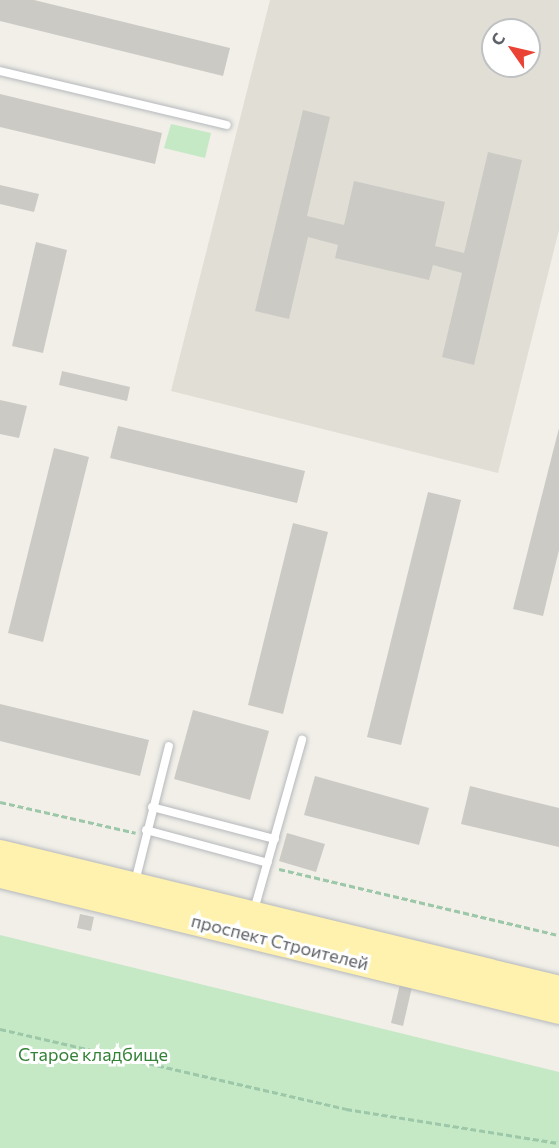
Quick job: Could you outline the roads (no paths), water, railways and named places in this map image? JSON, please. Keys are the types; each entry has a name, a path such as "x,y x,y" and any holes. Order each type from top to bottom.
{"main road":[{"name":"проспект Строителей","path":"0,853 559,989"},
{"name":"проспект Строителей","path":"0,874 559,1010"}],"lane":[{"path":"0,71 227,126"},
{"path":"253,915 302,740"},
{"path":"134,886 146,830 169,746"},
{"path":"152,807 274,839"},
{"path":"146,830 268,862"}],"park label":[{"name":"Старое кладбище","path":"93,1054"}]}
